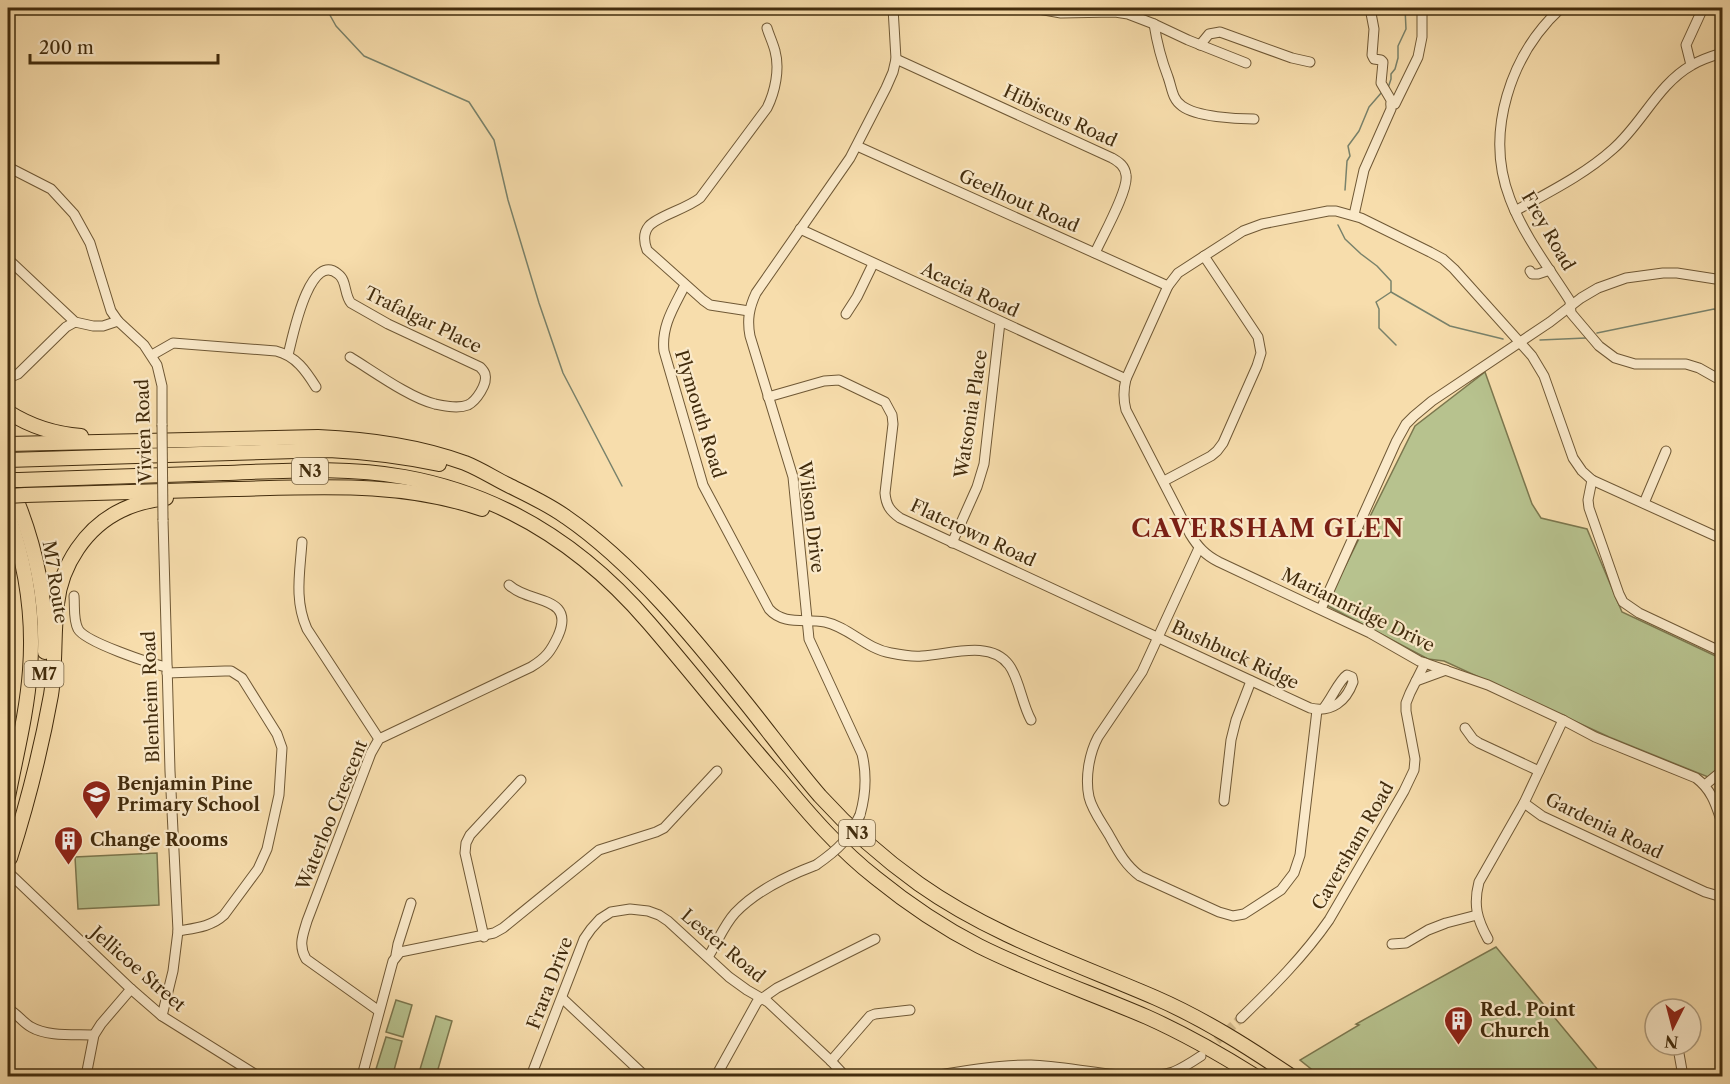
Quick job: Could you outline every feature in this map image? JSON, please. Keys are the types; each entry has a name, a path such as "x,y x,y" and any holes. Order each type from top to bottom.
{"highway":[{"path":"8,412 28,423 56,433 90,437 128,437 152,441"},
{"path":"8,444 318,437 365,440 423,451 459,461 510,486"},
{"name":"N3","path":"9,460 329,450 369,452 439,464 510,486 564,515 620,561 663,604 820,796 857,832 916,882 953,907 990,927 1158,999 1207,1024 1246,1046 1291,1077"},
{"name":"N3","path":"11,480 311,471 363,472 404,477 447,487 493,503 538,526 582,556 607,579 647,620 805,809 842,849 871,875 922,912 977,945 1160,1023 1214,1051 1255,1077"},
{"name":"M7 Route","path":"8,866 39,717 45,665 46,627 34,549 11,480"},
{"path":"8,496 260,488 363,487 402,490 470,505 522,525 582,556"},
{"path":"8,866 26,806 51,694 59,589 74,554 94,529 120,510 136,504 180,496 260,488"},
{"name":"M7 Route","path":"8,515 22,563 30,614 31,648 28,689 8,797"}],"street":[{"path":"766,28 776,51 775,86 767,108 700,198 649,226 644,242 647,250 710,305 749,311 756,293 857,146 886,88 896,59 893,8"},
{"path":"1033,8 1061,13 1121,12 1246,63"},
{"path":"1370,8 1374,20 1371,54 1374,59 1383,62 1381,83 1395,104 1418,57 1422,37 1422,8"},
{"name":"Frey Road","path":"1561,8 1542,26 1522,57 1504,109 1501,128 1502,167 1506,189 1515,211 1524,230 1570,301 1571,313 1599,346 1615,358 1635,364 1686,364 1699,368 1722,381"},
{"path":"1691,65 1686,45 1703,8"},
{"path":"1154,24 1160,57 1174,98 1181,105 1197,112 1240,119 1254,118"},
{"path":"1200,45 1209,34 1220,32 1292,58 1310,62"},
{"path":"1515,211 1576,177 1614,148 1677,75 1691,65 1722,53"},
{"name":"Hibiscus Road","path":"896,59 1112,158 1123,166 1127,178 1124,190 1095,253"},
{"path":"1354,215 1364,170 1388,117 1391,101"},
{"name":"Geelhout Road","path":"857,146 1168,286"},
{"path":"8,167 51,189 74,214 90,243 108,304 118,321 103,326 75,322 8,259"},
{"path":"1126,379 1168,286 1178,273 1243,231 1262,224 1328,211 1354,215 1443,259 1532,356 1544,376 1573,458 1592,480 1722,539"},
{"name":"Acacia Road","path":"800,229 1126,379"},
{"path":"1164,481 1217,451 1232,424 1261,353 1258,337 1204,256"},
{"path":"846,314 873,264"},
{"name":"Trafalgar Place","path":"288,355 304,296 314,279 330,270 342,278 347,298 351,303 388,324 480,367 486,377 475,400 461,406 443,405 421,399 350,357"},
{"path":"1530,271 1532,274 1538,274 1550,270"},
{"path":"1321,609 1406,424 1432,401 1520,343 1588,294 1606,285 1645,274 1677,273 1722,280"},
{"name":"Plymouth Road","path":"685,285 665,325 662,341 664,351 708,497 769,609 778,617 807,622 821,621 834,625 875,649 887,652 923,656 962,650 993,653 1000,656 1011,667 1030,720"},
{"name":"Wilson Drive","path":"708,957 734,914 748,901 788,876 816,865 844,842 860,815 866,787 862,754 809,639 793,477 750,336 749,311"},
{"name":"Vivien Road","path":"118,321 152,355 160,375 163,519"},
{"path":"8,378 18,374 66,327 75,322"},
{"name":"Watsonia Place","path":"952,543 977,487 984,464 1000,322"},
{"path":"152,355 173,343 276,351 288,355 306,371 316,387"},
{"path":"1114,374 1131,370"},
{"name":"Mariannridge Drive","path":"1126,379 1123,399 1126,410 1199,548 1211,557 1370,633 1425,663 1488,685 1595,737 1696,778 1705,785"},
{"name":"Flatcrown Road","path":"768,397 816,382 839,380 885,402 892,415 893,424 885,493 891,512 952,543 1158,638"},
{"path":"1644,503 1666,451"},
{"path":"1592,480 1588,500 1589,508 1623,602 1638,613 1722,652"},
{"name":"Blenheim Road","path":"162,1016 174,971 178,931 163,519"},
{"path":"302,542 298,591 301,616 307,629 379,739"},
{"name":"Bushbuck Ridge","path":"1158,638 1310,708 1320,709 1300,855 1294,873 1281,890 1244,914 1233,916 1219,912 1140,876 1120,855 1089,797 1088,784 1092,749 1142,672 1199,548"},
{"name":"Waterloo Crescent","path":"380,1011 306,959 300,942 371,753 379,739 543,660 552,648 561,630 562,617 555,605 516,592 509,585"},
{"path":"74,596 76,626 85,637 167,670 225,670 237,674 242,678 278,734 282,748 279,795 267,849 258,869 217,921 178,931"},
{"name":"Caversham Road","path":"1241,1018 1281,979 1317,938 1404,791 1414,770 1414,748 1406,703 1425,663"},
{"path":"1416,681 1446,670"},
{"path":"1224,801 1236,720 1251,681"},
{"name":"Gardenia Road","path":"1563,720 1524,804 1542,816 1678,880 1722,897"},
{"path":"1465,728 1479,743 1539,771"},
{"path":"396,955 404,950 484,937 503,928 599,850 664,828 717,771"},
{"path":"1722,771 1705,785 1714,800 1722,823"},
{"path":"484,937 465,852 466,843 470,835 521,780"},
{"path":"1488,939 1477,915 1476,891 1524,804"},
{"name":"Jellicoe Street","path":"8,866 19,882 162,1016 258,1077"},
{"path":"362,1077 386,983 411,903"},
{"name":"Frara Drive","path":"531,1077 584,939 600,919 611,912 630,909 648,911"},
{"name":"Lester Road","path":"648,911 668,921 738,983 761,998 716,1077"},
{"path":"1392,944 1406,943 1428,930 1477,915"},
{"path":"845,1077 831,1061 761,998 875,939"},
{"path":"86,1077 94,1035 131,989"},
{"path":"562,998 645,1077"},
{"path":"8,1009 31,1026 41,1030 94,1035"},
{"path":"831,1061 870,1016 910,1010"},
{"path":"935,1077 989,1068 1029,1065 1135,1076 1158,1075 1186,1066 1201,1056"},
{"path":"1680,1057 1683,1077"}],"green space":[{"path":"1485,372 1532,504 1541,518 1587,529 1622,612 1722,659 1722,765 1708,777 1609,737 1444,661 1428,659 1326,605 1415,426"},
{"path":"157,853 159,905 78,909 75,857"},
{"path":"1496,947 1603,1076 1320,1076 1300,1060 1359,1025 1356,1024"},
{"path":"396,1000 412,1005 403,1037 386,1032"},
{"path":"436,1016 452,1021 436,1076 418,1076"},
{"path":"386,1037 402,1041 393,1074 376,1069"}],"shaded area":[{"path":"155,837 155,847 137,847 136,838"}],"waterway":[{"path":"326,8 336,26 364,56 469,102 494,140 508,200 563,373 622,486"},
{"path":"1388,88 1398,58 1398,46 1406,29 1405,8"},
{"path":"1345,190 1347,161 1350,156 1348,146 1359,131 1369,107 1382,92"},
{"path":"1338,225 1345,239 1391,281 1391,292 1376,302 1379,309 1379,328 1396,345"},
{"path":"1391,292 1450,326 1503,339"},
{"path":"1597,333 1714,309 1722,314"},
{"path":"1540,340 1586,338"}],"tunnel":[{"path":"1207,1050 1241,1018"}],"place":[{"name":"Benjamin Pine Primary School","path":"96,820"},
{"name":"Change Rooms","path":"69,866"},
{"name":"Red. Point Church","path":"1459,1046"}],"district":[{"name":"CAVERSHAM GLEN","path":"1268,528"}]}
